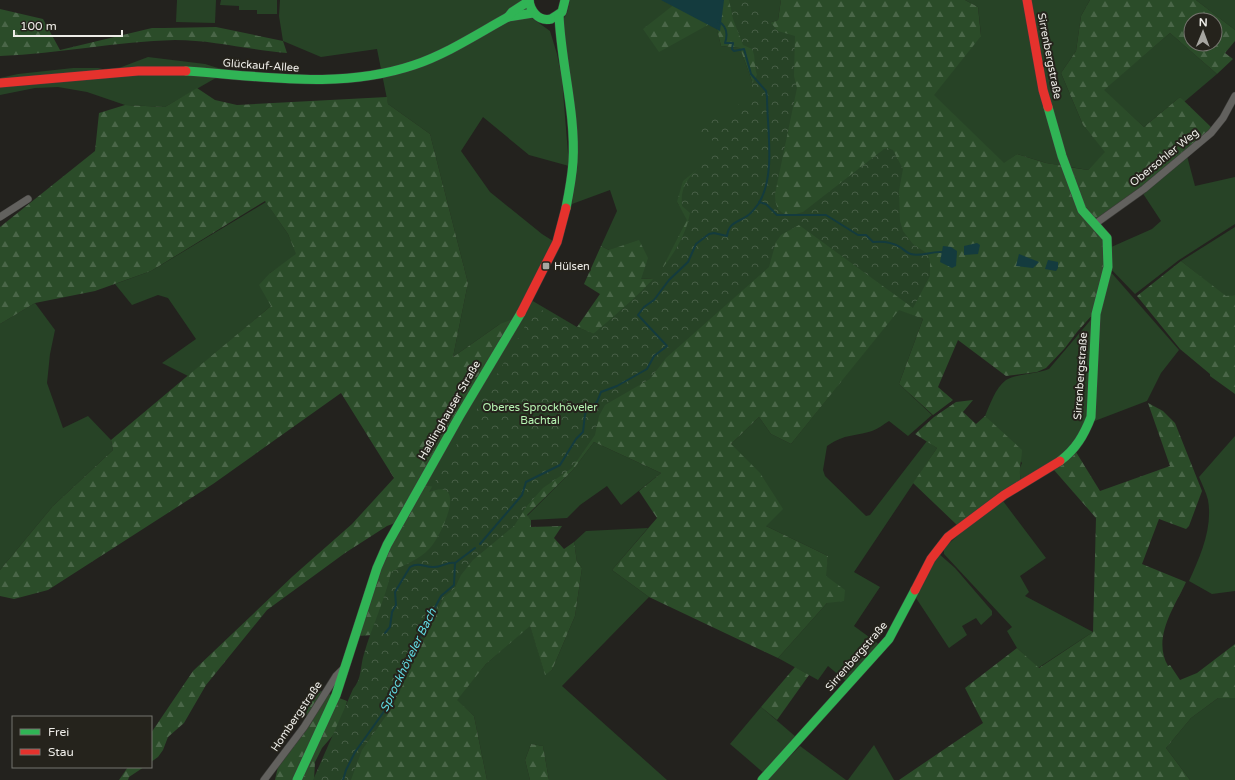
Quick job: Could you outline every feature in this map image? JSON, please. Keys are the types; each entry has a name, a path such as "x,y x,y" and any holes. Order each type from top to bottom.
{"main road":[{"path":"529,1 533,13 544,19 553,19 559,16 564,9 565,0"},
{"name":"Sirrenbergstraße","path":"762,780 888,639 900,623 936,550 948,537 1004,495 1054,467 1068,456 1086,433 1091,417 1096,314 1108,267 1107,238 1082,210 1062,156 1043,90 1027,0"},
{"name":"Glückauf-Allee","path":"508,17 512,12 529,1"},
{"name":"Glückauf-Allee","path":"0,83 33,82 142,71 184,71 302,80 341,79 377,75 413,66 447,52 508,17 533,13"},
{"name":"Haßlinghauser Straße","path":"297,780 336,695 347,665 377,568 387,545 458,417 530,298 557,242 566,210 573,162 571,116 560,43 559,16"},
{"name":"Haßlinghauser Straße","path":"544,19 560,43"}],"street":[{"name":"Obersohler Weg","path":"1095,224 1144,189 1211,133 1223,118 1235,96"},
{"path":"0,217 28,199"},
{"name":"Hombergstraße","path":"264,780 304,727 336,676 347,665"}],"green space":[{"path":"177,0 216,0 215,23 176,22"},
{"path":"221,0 277,0 277,14 257,14 257,10 239,10 239,6 220,5"},
{"path":"280,0 526,0 532,18 550,31 557,54 562,79 569,166 529,155 483,117 461,151 490,192 542,234 553,241 526,297 577,327 595,334 457,505 422,485 500,324 453,357 468,283 430,134 388,104 377,49 321,57 283,41 279,16"},
{"path":"570,0 680,0 715,21 721,46 740,48 753,84 758,106 715,226 677,202 688,220 657,278 641,279 609,250 601,246 617,211 610,190 572,204 578,163 576,117 561,23 567,13"},
{"path":"680,0 749,0 766,24 778,20 781,0 965,0 978,7 981,36 934,95 1004,163 1017,154 1046,163 1065,166 1081,211 1106,239 1106,265 1093,314 1065,348 1046,368 1037,372 1006,376 958,340 938,387 953,400 933,415 899,384 923,319 899,310 791,444 771,434 759,417 731,444 760,473 783,509 766,526 828,556 826,576 845,590 844,601 827,603 778,658 649,597 612,570 657,518 639,491 661,473 594,442 572,471 527,515 531,520 531,527 562,526 554,538 564,549 574,542 577,562 582,568 575,616 552,670 545,675 530,626 486,664 457,700 474,716 487,780 342,780 372,635 358,636 380,569 422,485 448,489 545,375 594,334 577,327 600,294 584,284 601,246 609,250 639,240 648,258 641,279 657,278 687,220 677,202 683,181 699,168 744,274 753,84 740,48 721,46 715,21 659,52 643,29"},
{"name":"Oberes Sprockhöveler Bachtal","path":"729,0 751,0 778,31 795,36 794,76 797,88 775,194 775,201 779,210 782,213 791,215 803,212 884,149 888,148 893,150 903,169 899,191 900,221 903,231 913,244 928,254 930,262 930,276 913,308 799,225 781,235 776,242 769,267 666,358 650,379 605,405 599,416 595,435 572,468 543,488 527,506 514,526 473,560 461,575 455,588 444,597 393,706 362,750 351,780 313,780 353,689 358,681 364,654 391,572 421,556 430,548 438,537 449,509 449,494 443,489 429,492 536,307 591,336 651,282 676,250 690,213 682,206 682,194 685,184 703,164 712,150 713,141 699,130 705,120 719,115 726,117 743,100 752,97 752,84 757,75 752,49 743,45 733,19"},
{"path":"749,0 781,0 778,20 766,24"},
{"path":"965,0 1090,0 1081,16 1076,51 1061,73 1083,125 1106,152 1088,170 1046,163 1017,154 1004,164 933,95 981,35 978,7"},
{"path":"1090,0 1196,0 1212,12 1183,12 1183,44 1170,33 1104,90 1144,127 1180,97 1213,129 1177,161 1095,223 1084,210 1068,167 1088,170 1105,152 1083,125 1061,73 1076,51 1081,16"},
{"path":"1196,0 1235,0 1235,30 1223,21 1223,12 1212,12"},
{"path":"0,9 43,19 60,50 152,28 216,27 283,41 287,53 217,43 175,40 0,56"},
{"path":"1223,21 1235,30 1235,41 1225,53 1233,59 1217,74 1192,52 1223,52"},
{"path":"1170,33 1183,44 1183,52 1192,52 1217,74 1184,102 1180,97 1144,127 1103,90"},
{"path":"148,57 205,64 228,71 165,107 125,105 87,92 58,87 35,88 0,95 0,78 18,74 73,68 98,68 111,71"},
{"path":"197,88 215,100 237,105 387,97 388,104 430,134 468,283 453,357 500,324 513,319 395,523 387,526 345,553 267,610 206,685 184,723 168,737 163,750 158,757 152,761 152,732 193,671 293,576 352,524 394,478 341,393 213,484 48,590 14,599 0,596 0,570 53,506 113,450 111,440 271,306 259,285 270,273 296,254 288,234 265,201 151,271 95,291 35,303 0,324 0,227 95,151 99,113 125,105 165,107"},
{"path":"1187,156 1195,186 1235,177 1235,224 1179,260 1135,294 1109,267 1109,248 1152,229 1161,221 1142,192"},
{"path":"266,202 288,234 297,255 270,273 271,306 188,376 162,363 196,339 168,298 158,295 132,305 115,284 151,271"},
{"path":"1235,227 1235,295 1226,297 1181,261"},
{"path":"1181,261 1226,296 1235,295 1235,394 1210,376 1210,374 1180,349 1137,296"},
{"path":"1109,270 1179,350 1161,373 1147,401 1092,422 1097,332"},
{"path":"35,303 55,330 50,354 47,383 63,428 88,416 111,440 113,450 53,506 0,570 0,324"},
{"path":"899,309 923,319 899,384 932,415 908,436 889,421 872,431 845,437 834,442 827,446 823,470 825,476 866,516 870,515 927,441 937,448 854,572 880,587 854,626 880,645 847,682 828,666 818,680 778,658 827,603 825,576 828,556 766,526 731,444 759,417 771,434 791,444"},
{"path":"1094,316 1089,420 1072,448 1050,465 1021,480 1019,470 1022,463 985,416 991,402 999,387 1006,380 1015,376 1049,369"},
{"path":"973,400 963,412 976,424 985,416 1022,450 1020,468 1021,480 957,525 913,483 937,448 915,434 934,417 956,402"},
{"path":"1148,403 1163,411 1175,423 1202,491 1189,526 1186,529 1159,519 1142,564 1186,582 1166,623 1162,645 1164,655 1168,666 1170,665 1180,680 1197,673 1235,644 1235,698 1218,698 1191,718 1166,748 1190,780 899,780 983,723 965,688 1017,648 1039,668 1093,632 1096,518 1054,470 1076,452 1100,491 1170,466"},
{"path":"1235,436 1235,591 1212,594 1189,581 1201,552 1209,521 1208,500 1199,477"},
{"path":"594,442 661,473 621,505 607,486 580,505 567,518 531,520 527,516 572,471"},
{"path":"1003,501 1046,558 1020,576 1029,592 1025,596 1093,632 1038,668 1017,648 1007,631 1012,627 944,554 944,548 974,521"},
{"path":"648,528 612,570 649,597 562,686 667,780 549,780 543,746 531,744 525,760 530,780 487,780 474,716 456,700 486,664 530,625 545,674 552,670 575,616 582,568 577,562 574,542 586,531"},
{"path":"938,553 955,568 992,611 992,615 981,625 976,618 962,626 967,635 949,648 916,598 917,593"},
{"path":"795,667 809,675 777,720 761,707"},
{"path":"321,691 347,701 340,727 322,748 315,762 314,780 275,780 279,762 305,727 307,705"},
{"path":"1218,698 1235,698 1235,780 1190,780 1166,748 1191,718"},
{"path":"761,707 796,737 765,774 730,744"},
{"path":"531,744 543,746 549,780 530,780 525,760"},
{"path":"874,745 894,780 848,780"},
{"path":"800,746 846,780 767,780"},
{"path":"127,768 142,768 129,777 128,780 119,780"}],"water":[{"path":"661,0 724,0 720,31"},
{"path":"977,243 980,245 978,254 964,255 964,246"},
{"path":"943,246 951,247 957,251 956,266 952,268 940,262"},
{"path":"1019,254 1039,262 1033,268 1016,266"},
{"path":"1048,260 1058,262 1058,268 1056,271 1045,269"}],"waterway":[{"name":"Sprockhöveler Bach","path":"480,544 522,495 526,482 560,465 576,439 583,432 585,414 589,408 597,402 601,392 617,386 647,369 654,356 667,346 638,315 644,307 654,300 669,280 688,262 696,244 709,234 714,233 727,236 732,225 749,215 759,203 764,192 769,165 766,91 751,74 744,49 734,51 732,49 733,43 725,43 726,30 718,21"},
{"path":"759,202 766,204 777,215 826,215 858,235 866,235 873,242 894,244 911,254 919,255 942,252"},
{"name":"Sprockhöveler Bach","path":"343,780 355,752 388,706 392,690 397,686 419,642 423,626 428,621 441,596 454,585 455,563 475,548"},
{"path":"385,633 390,627 392,612 396,605 395,592 410,567 419,565 439,567 449,563 455,563"}],"traffic: fast":[{"path":"529,0 533,11 542,19 551,19 562,12 565,0"},
{"path":"186,71 301,79 358,77 386,73 414,65 450,49 508,17 512,12 529,1"},
{"path":"508,17 533,13"},
{"path":"559,15 573,144 572,173 566,208"},
{"path":"1048,107 1062,156 1082,210 1107,238 1108,267 1096,314 1091,417 1079,441 1071,452 1060,461"},
{"path":"297,780 336,695 377,568 387,545 459,417 521,313"},
{"path":"762,780 889,639 915,590"}],"traffic: jam":[{"path":"1027,0 1043,90 1048,107"},
{"path":"0,83 138,71 186,71"},
{"path":"521,313 557,242 566,208"},
{"path":"915,590 931,559 948,537 1004,495 1060,461"}],"place":[{"name":"Hülsen","path":"546,266"}]}
